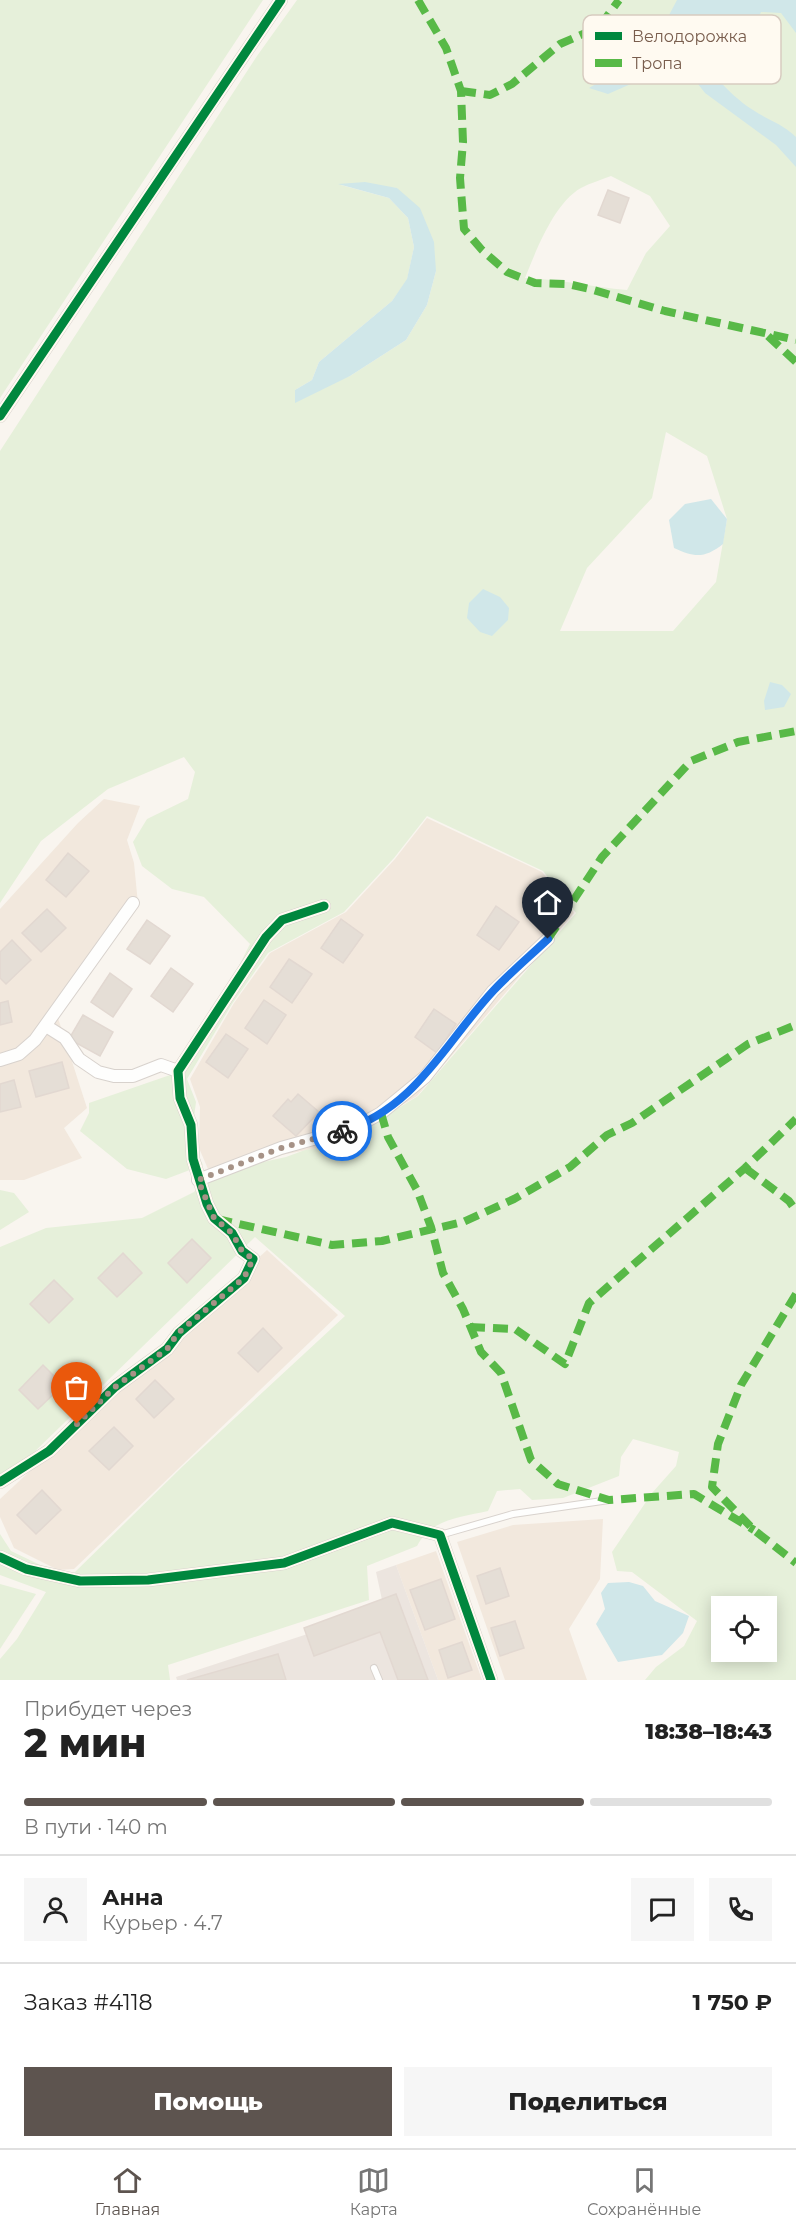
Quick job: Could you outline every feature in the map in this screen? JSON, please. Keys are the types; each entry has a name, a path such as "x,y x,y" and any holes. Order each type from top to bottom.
{"street":[{"path":"0,416 281,0"},
{"path":"2,1060 19,1054 35,1040 133,903"},
{"path":"0,1482 49,1451 115,1387 167,1349 178,1333 244,1278 253,1259 242,1251 232,1233 214,1218 198,1180 193,1159 191,1125 180,1098 178,1071 266,937 282,920 324,906"},
{"path":"198,1180 281,1148 356,1126 381,1113 425,1077 493,991 548,939"},
{"path":"46,1026 65,1038 79,1059 98,1072 114,1076 133,1076 161,1065 178,1071"},
{"path":"0,1557 26,1569 80,1581 148,1580 284,1563 392,1523 440,1535 491,1680"}],"lane":[{"path":"440,1535 513,1514 609,1500"},
{"path":"374,1668 379,1680"}],"shaded area":[{"path":"104,799 140,806 127,840 134,863 138,904 57,1015 87,1108 64,1128 82,1158 24,1180 0,1180 0,909 78,823"},
{"path":"427,818 542,872 574,913 417,1096 338,1144 208,1169 199,1148 200,1107 190,1079 234,1003 270,953 346,912 395,859"},
{"path":"267,1250 338,1315 74,1569 58,1570 14,1548 0,1517 0,1499"},
{"path":"603,1519 600,1579 569,1629 587,1680 505,1680 457,1542 513,1525"},
{"path":"436,1551 482,1680 438,1680 396,1565"},
{"path":"396,1565 438,1680 177,1680 176,1677 384,1609 376,1572"}],"green space":[{"path":"0,0 263,0 0,398"},
{"path":"297,0 796,0 796,1680 645,1680 656,1667 684,1646 697,1621 632,1572 617,1571 612,1552 652,1493 676,1466 679,1452 633,1439 621,1457 619,1476 563,1498 532,1500 520,1489 497,1491 488,1511 438,1525 423,1537 417,1546 367,1566 369,1600 168,1665 170,1680 0,1680 0,1659 17,1639 46,1592 0,1575 0,1534 11,1551 57,1573 74,1573 183,1466 345,1316 255,1237 24,1462 0,1475 0,1247 46,1228 142,1218 194,1192 212,1173 286,1157 305,1150 338,1145 418,1096 576,913 543,871 427,816 394,858 344,912 268,953 232,1004 187,1079 196,1102 191,1140 203,1165 166,1179 127,1169 80,1131 89,1113 89,1103 173,1074 214,1015 250,944 204,897 172,889 142,866 133,842 147,819 188,799 195,772 184,757 108,789 41,841 0,903 0,451 257,56","holes":["611,176 650,196 670,226 646,253 627,290 525,278 554,216 571,195 581,188","341,185 397,188 436,271 427,305 406,340 350,376 295,390 312,380 319,362 392,301 407,280 414,247 408,218 389,198","666,432 707,456 727,519 716,582 673,631 560,631 587,568 652,498"]},
{"path":"0,1190 14,1193 29,1212 0,1230"},
{"path":"0,1584 36,1594 0,1649"}],"water":[{"path":"677,0 796,0 796,33 781,13 669,15"},
{"path":"596,84 631,84 608,94 589,88"},
{"path":"698,84 723,84 743,103 781,125 796,137 796,167 776,145 705,93"},
{"path":"365,182 397,188 420,208 434,242 436,271 427,305 406,340 350,376 295,403 295,390 312,380 319,362 392,301 407,279 414,247 408,218 389,198 338,184"},
{"path":"711,499 727,519 723,544 711,552 700,555 688,554 674,548 669,520 685,504"},
{"path":"483,589 500,597 509,608 508,620 492,636 480,632 467,618 469,603"},
{"path":"770,682 782,685 791,694 784,707 765,710 764,701"},
{"path":"629,1582 643,1586 655,1601 689,1616 683,1633 662,1655 618,1662 596,1624 605,1609 601,1593 608,1583"}],"building":[{"path":"608,190 629,198 620,223 598,215"},
{"path":"68,853 89,871 66,897 46,880"},
{"path":"496,906 519,922 499,950 477,935"},
{"path":"47,909 66,928 41,952 22,933"},
{"path":"341,919 363,935 343,963 321,948"},
{"path":"147,920 170,936 150,964 127,949"},
{"path":"12,940 31,960 6,984 0,978 0,952"},
{"path":"289,959 312,974 292,1003 270,987"},
{"path":"171,968 193,984 173,1012 151,996"},
{"path":"110,973 132,989 113,1017 91,1002"},
{"path":"264,1000 286,1015 267,1044 245,1028"},
{"path":"8,1001 12,1022 0,1025 0,1003"},
{"path":"434,1009 456,1024 437,1053 415,1037"},
{"path":"83,1015 113,1032 100,1056 69,1039"},
{"path":"226,1034 248,1049 228,1078 206,1062"},
{"path":"62,1062 69,1088 36,1097 29,1071"},
{"path":"14,1080 21,1107 0,1112 0,1084"},
{"path":"298,1094 319,1112 296,1136 273,1116 288,1099 291,1102"},
{"path":"192,1239 211,1258 187,1283 168,1263"},
{"path":"123,1253 142,1273 117,1297 98,1278"},
{"path":"54,1280 73,1299 49,1323 30,1304"},
{"path":"263,1328 282,1348 258,1372 238,1353"},
{"path":"43,1365 63,1385 38,1409 19,1390"},
{"path":"155,1380 174,1399 154,1418 136,1399"},
{"path":"114,1427 133,1446 109,1470 89,1451"},
{"path":"42,1490 61,1510 36,1534 17,1515"},
{"path":"500,1568 509,1596 486,1604 477,1576"},
{"path":"441,1579 455,1619 425,1630 410,1590"},
{"path":"396,1594 428,1680 398,1680 380,1632 314,1656 304,1628"},
{"path":"515,1621 524,1648 500,1656 491,1628"},
{"path":"462,1642 472,1670 448,1678 439,1650"},
{"path":"278,1654 286,1680 187,1680"}],"marked path":[{"path":"418,0 446,48 461,91 463,142 460,178 464,229 482,250 507,272 535,283 568,284 665,311 796,340"},
{"path":"608,15 619,0"},
{"path":"461,91 490,95 512,84 560,44 583,34"},
{"path":"768,336 796,362"},
{"path":"548,939 602,857 691,761 738,742 796,731"},
{"path":"217,1219 332,1245 382,1241 463,1222 514,1199 570,1167 607,1135 632,1123 748,1044 796,1025"},
{"path":"381,1113 388,1137 417,1190 431,1227 443,1273 463,1309 481,1352 501,1373 531,1460 558,1484 609,1500 694,1494 754,1530"},
{"path":"470,1327 515,1329 565,1364 589,1303 745,1168 796,1119"},
{"path":"745,1168 789,1201 796,1211"},
{"path":"796,1294 741,1385 718,1444 712,1487 754,1530 796,1563"}],"cycle path":[{"path":"0,416 281,0"},
{"path":"0,1482 49,1451 115,1387 167,1349 179,1333 244,1278 253,1259 242,1251 232,1233 214,1218 207,1204 193,1159 191,1125 180,1098 178,1071 266,937 282,920 324,906"},
{"path":"0,1557 26,1569 80,1581 148,1580 284,1563 392,1523 440,1535 491,1680"}],"way so far":[{"path":"77,1424 115,1387 167,1349 178,1333 244,1278 253,1259 242,1251 232,1233 214,1218 198,1180 281,1148 342,1131"}],"route":[{"path":"342,1131 381,1113 425,1077 493,991 548,939"}]}
